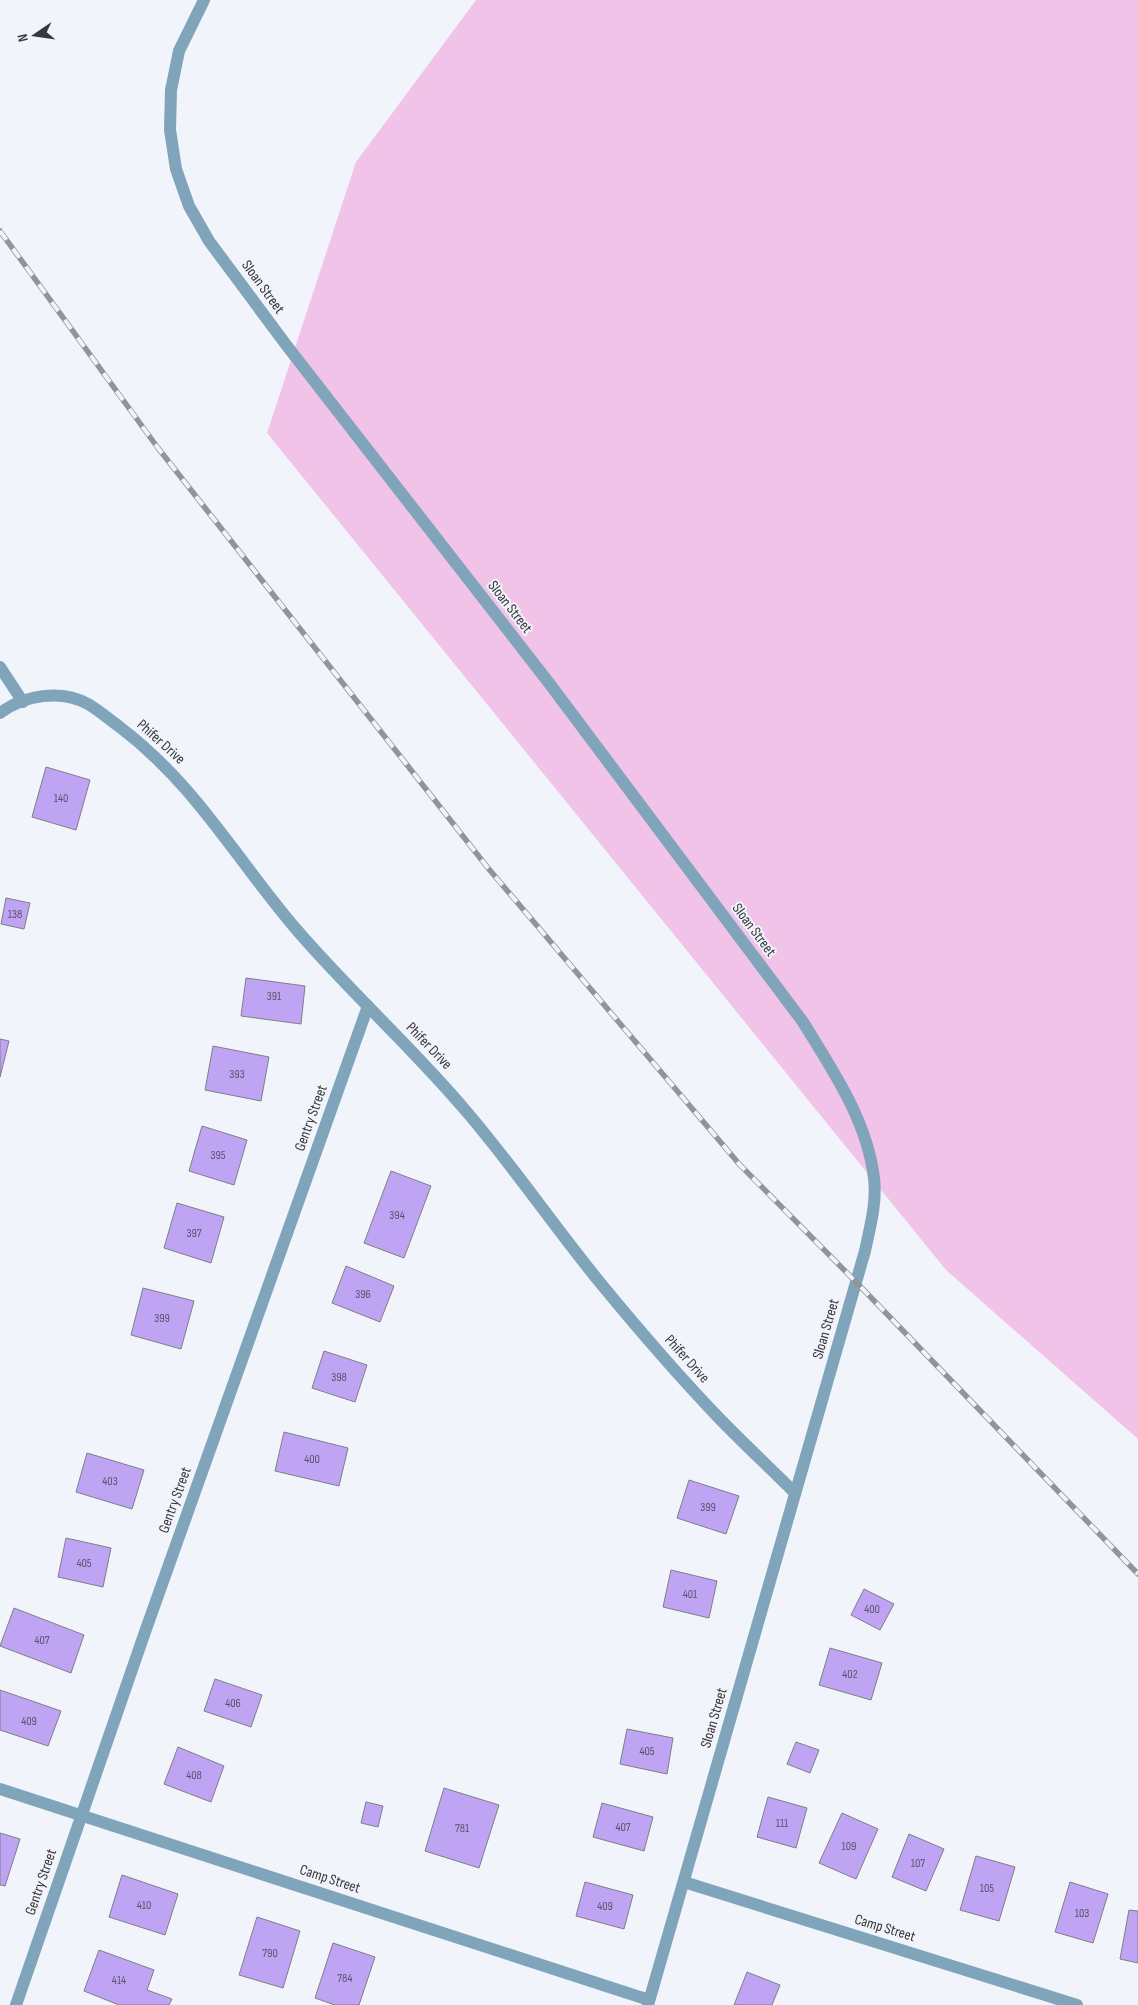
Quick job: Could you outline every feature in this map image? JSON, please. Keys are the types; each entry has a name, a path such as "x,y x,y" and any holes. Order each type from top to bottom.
{"street":[{"name":"Sloan Street","path":"204,0 180,52 171,90 170,130 176,169 189,206 209,240 287,346 549,683 803,1022 839,1080 868,1144 874,1180 873,1216 684,1882 648,2002"},
{"path":"0,667 23,702"},
{"name":"Phifer Drive","path":"0,714 23,702 42,696 70,698 84,702 133,737 168,769 199,803 294,926 423,1062 472,1117 599,1282 657,1351 718,1416 795,1493"},
{"name":"Gentry Street","path":"16,2005 151,1613 368,1006"},
{"name":"Camp Street","path":"0,1789 648,2002"},
{"name":"Camp Street","path":"684,1882 1077,2005"}],"shaded area":[{"path":"476,0 1138,0 1138,1439 946,1270 267,433 356,162"}],"building":[{"path":"46,767 90,780 76,830 32,817"},
{"path":"6,898 30,903 24,929 1,924"},
{"path":"246,978 305,986 301,1024 241,1016"},
{"path":"0,1039 9,1041 0,1077"},
{"path":"213,1046 269,1057 261,1101 205,1090"},
{"path":"202,1126 247,1140 234,1185 189,1171"},
{"path":"391,1171 431,1186 404,1258 364,1243"},
{"path":"177,1203 224,1217 211,1263 164,1248"},
{"path":"346,1266 394,1286 380,1322 332,1303"},
{"path":"143,1288 194,1301 181,1349 131,1335"},
{"path":"324,1351 367,1365 355,1402 312,1388"},
{"path":"284,1432 348,1448 339,1486 275,1471"},
{"path":"87,1453 144,1470 132,1509 76,1492"},
{"path":"689,1480 739,1496 726,1534 677,1518"},
{"path":"66,1538 111,1548 103,1587 58,1577"},
{"path":"671,1570 717,1581 709,1618 663,1607"},
{"path":"864,1589 894,1604 880,1630 851,1615"},
{"path":"14,1608 84,1635 71,1673 0,1646"},
{"path":"830,1648 882,1663 871,1700 819,1685"},
{"path":"215,1679 262,1695 251,1727 204,1711"},
{"path":"0,1690 61,1711 48,1746 0,1730"},
{"path":"627,1729 673,1738 667,1774 620,1764"},
{"path":"796,1742 819,1750 810,1773 787,1764"},
{"path":"178,1747 224,1766 211,1802 164,1784"},
{"path":"444,1788 499,1805 479,1868 425,1851"},
{"path":"768,1797 807,1808 796,1848 757,1837"},
{"path":"366,1802 383,1806 378,1827 361,1823"},
{"path":"602,1803 653,1817 644,1851 593,1837"},
{"path":"842,1813 878,1829 856,1879 819,1863"},
{"path":"0,1833 20,1839 5,1886 0,1885"},
{"path":"909,1834 944,1849 926,1891 892,1877"},
{"path":"976,1856 1015,1867 999,1921 960,1910"},
{"path":"122,1875 178,1894 165,1935 109,1917"},
{"path":"585,1882 633,1895 624,1929 576,1916"},
{"path":"1070,1882 1108,1894 1093,1943 1055,1932"},
{"path":"1129,1910 1138,1911 1138,1963 1120,1959"},
{"path":"257,1917 300,1931 283,1988 239,1975"},
{"path":"333,1943 375,1957 359,2005 335,2005 315,1998"},
{"path":"99,1950 154,1970 147,1990 172,1999 169,2005 119,2005 84,1991"},
{"path":"747,1972 780,1985 772,2005 734,2005"}],"railway":[{"path":"0,231 158,448 488,868 740,1165 856,1282 1138,1574"}]}
